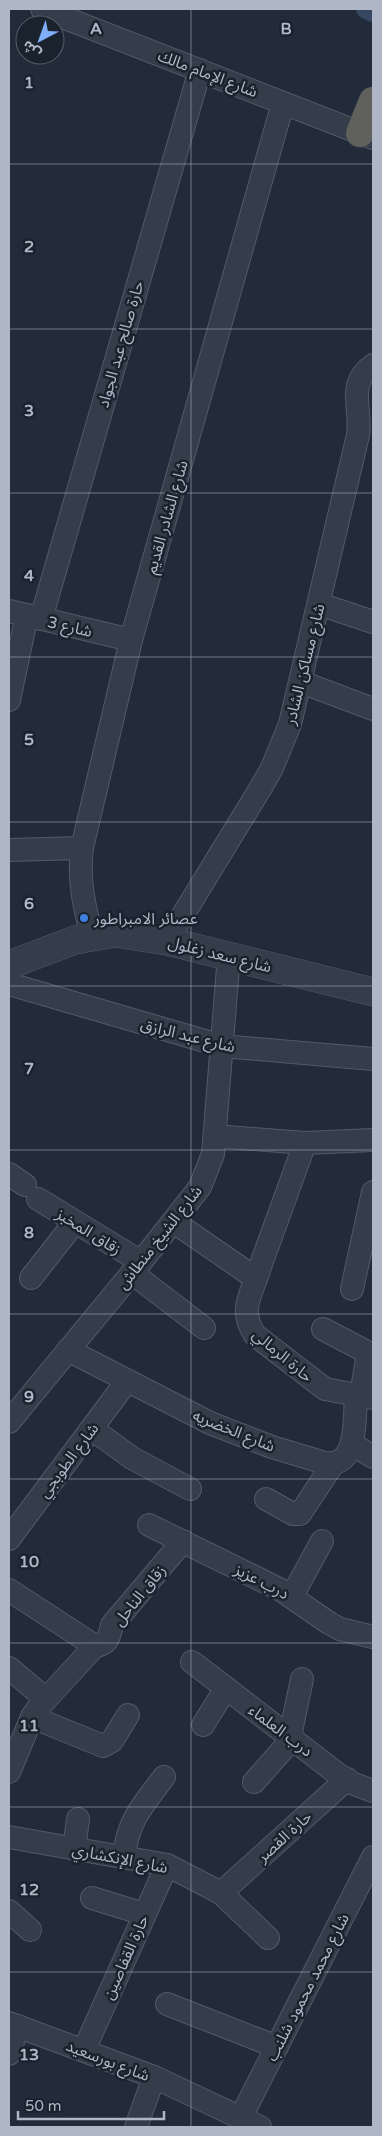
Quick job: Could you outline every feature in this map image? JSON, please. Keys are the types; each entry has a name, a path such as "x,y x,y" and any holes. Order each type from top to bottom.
{"highway":[{"path":"367,136 373,101"}],"street":[{"name":"شارع الإمام مالك","path":"42,9 367,136"},
{"name":"حارة صالح عبد الجواد","path":"9,700 26,615 200,70"},
{"name":"شارع الشادر القديم","path":"92,936 80,878 82,848 131,640 283,103"},
{"name":"شارع مساكن الشادر","path":"167,941 272,768 290,724 358,435 360,416 356,397 357,387 361,377 373,365"},
{"path":"319,604 373,622"},
{"name":"شارع 3","path":"26,615 131,640"},
{"path":"301,682 373,708"},
{"path":"9,850 82,848"},
{"name":"شارع سعد زغلول","path":"9,965 75,940 115,933 167,941 229,955 373,992"},
{"name":"شارع الشيخ منطاش","path":"11,1415 136,1268 200,1187 212,1154 215,1136 229,955"},
{"name":"شارع عبد الرازق","path":"9,984 222,1046 373,1059"},
{"path":"215,1136 305,1143 373,1140"},
{"path":"174,1222 248,1273 252,1274 259,1271 305,1143"},
{"name":"زقاق المخبز","path":"24,1186 136,1268 204,1328"},
{"path":"352,1289 370,1223 373,1192"},
{"path":"31,1278 75,1222"},
{"name":"حارة الرمالي","path":"259,1271 245,1309 247,1323 255,1335 325,1389 363,1396"},
{"path":"266,1499 293,1514 300,1514 333,1464 342,1462 348,1455 352,1444 363,1396 367,1359 365,1350 323,1329"},
{"name":"شارع الخضريه","path":"68,1350 210,1423 272,1447 333,1464"},
{"name":"شارع الطوبجي","path":"9,1539 127,1381"},
{"path":"92,1429 132,1458 190,1490"},
{"path":"352,1444 373,1457"},
{"name":"درب عزيز","path":"149,1525 292,1596 340,1629 373,1637"},
{"name":"زقاق الناحل","path":"95,1646 107,1641 112,1625 183,1541"},
{"path":"292,1596 322,1541"},
{"path":"9,1590 95,1646 32,1717 9,1772"},
{"name":"درب العلماء","path":"192,1662 291,1737 373,1791"},
{"path":"9,1668 46,1699"},
{"path":"254,1782 291,1737 302,1679"},
{"path":"203,1725 226,1688"},
{"path":"32,1717 103,1746 112,1741 128,1715"},
{"name":"حارة القصر","path":"221,1893 340,1768"},
{"path":"124,1858 125,1844 134,1818 164,1777"},
{"path":"74,1849 78,1819"},
{"name":"شارع الإنكشاري","path":"9,1837 167,1865 221,1893 268,1938"},
{"name":"شارع محمد محمود شلنب","path":"249,2123 277,2047 373,1857"},
{"name":"حارة القفاصين","path":"84,2050 167,1865"},
{"path":"92,1898 144,1914"},
{"path":"9,1911 30,1930"},
{"path":"167,2004 277,2047"},
{"path":"9,2054 14,2024"},
{"name":"شارع بورسعيد","path":"14,2024 154,2077 249,2123"},
{"path":"136,2127 154,2077"}],"waterway":[{"path":"366,9 373,12"}],"place":[{"name":"عصائر الامبراطور","path":"84,918"}]}
